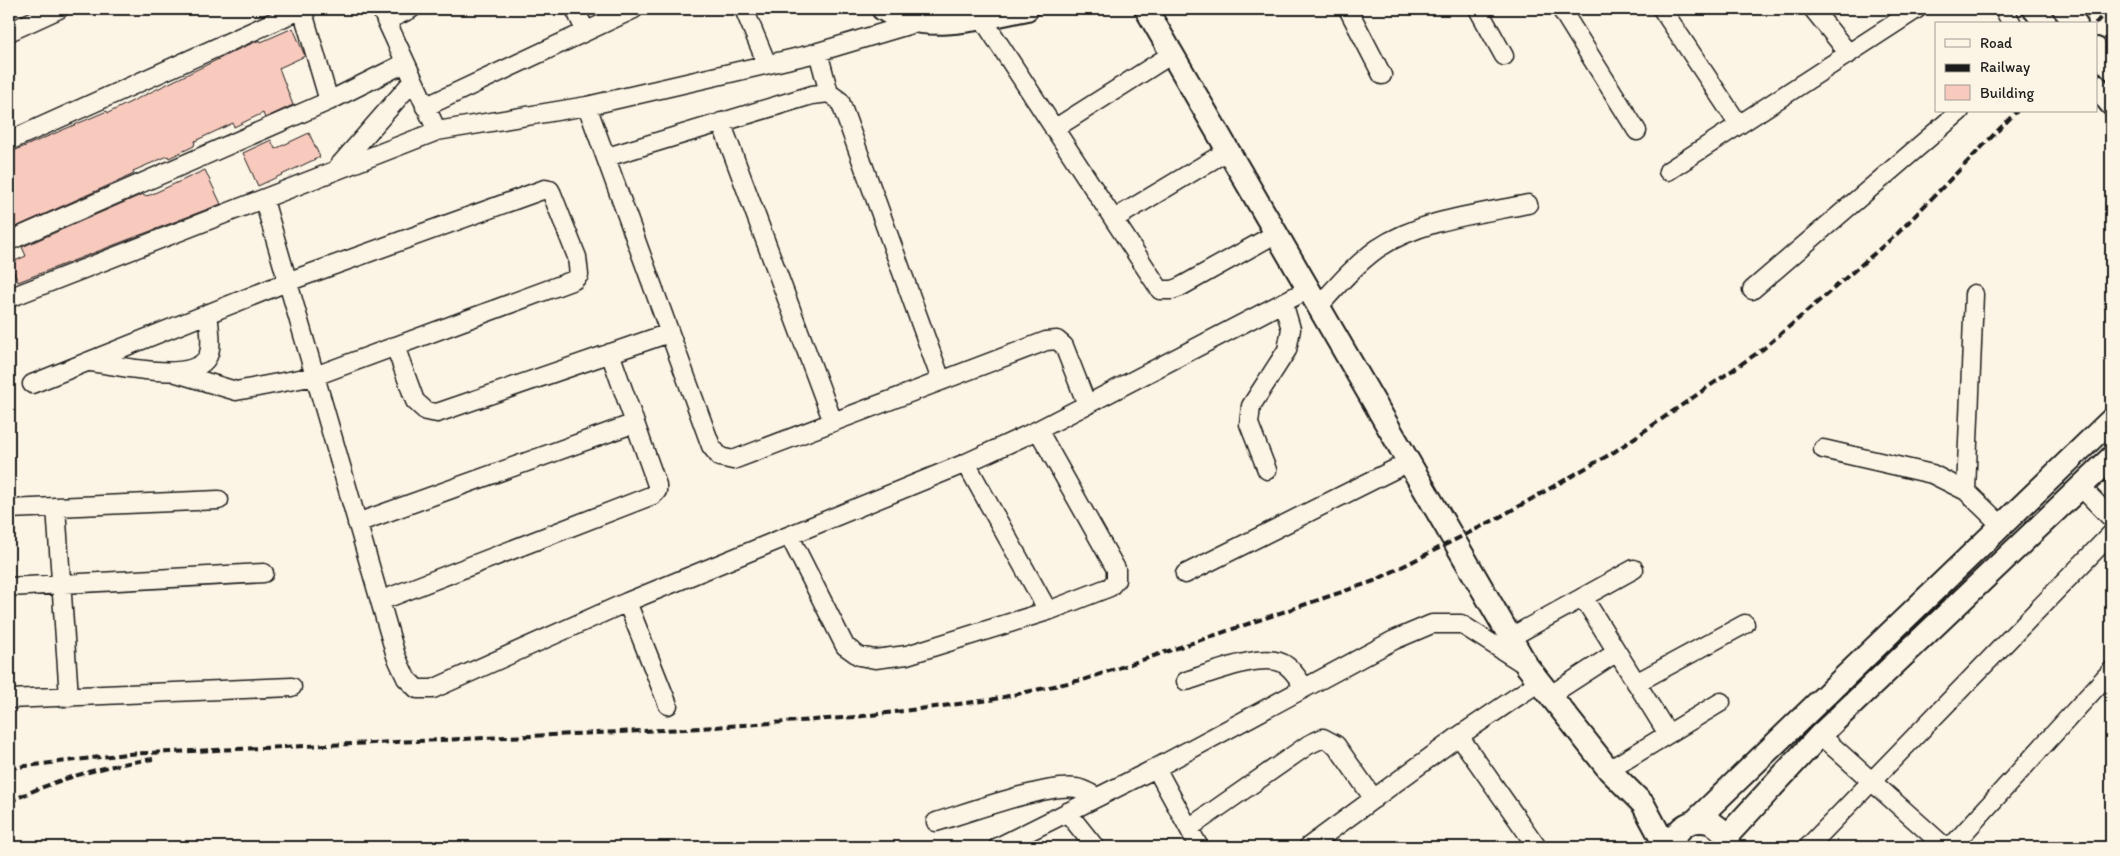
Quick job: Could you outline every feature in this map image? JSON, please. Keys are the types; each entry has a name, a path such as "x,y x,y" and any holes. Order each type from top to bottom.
{"main road":[{"path":"883,9 898,16 931,15 941,23 982,18 1027,9"},
{"path":"1146,9 1510,637 1538,681 1609,770 1643,804 1666,847"},
{"path":"2034,9 2044,22"},
{"path":"2064,9 2074,22"},
{"path":"2098,52 2111,68"},
{"path":"2098,88 2111,104"},
{"path":"1670,847 1673,838 1691,823 2111,420"},
{"path":"1643,804 1691,823 1713,824 1727,842 1820,735 2111,458"}],"street":[{"path":"9,32 59,9"},
{"path":"9,141 302,9 329,101"},
{"path":"412,9 384,15 436,130"},
{"path":"575,9 585,30"},
{"path":"425,107 585,30 634,9"},
{"path":"744,9 767,64"},
{"path":"1348,9 1382,75"},
{"path":"1478,9 1504,56"},
{"path":"1561,9 1636,131"},
{"path":"1662,9 1739,125"},
{"path":"1813,9 1849,54"},
{"path":"1668,171 1917,9"},
{"path":"2004,9 2011,22"},
{"path":"9,298 264,200 436,130 587,106 818,52 931,15"},
{"path":"982,18 1160,290 1164,291 1180,287 1277,233"},
{"path":"818,52 829,93"},
{"path":"1054,129 1172,54"},
{"path":"9,241 329,101 406,63"},
{"path":"334,171 414,81"},
{"path":"607,157 812,94 829,93 840,100 941,380"},
{"path":"587,106 710,446 720,457 733,460 941,380 1033,346 1057,340 1064,346 1087,404"},
{"path":"1752,290 1959,112"},
{"path":"721,122 833,422"},
{"path":"1114,219 1229,150"},
{"path":"32,384 287,282 539,191 550,190 577,257 579,275 574,280 315,376 236,391 176,373 88,362"},
{"path":"264,200 396,656 406,678 417,689 433,689 626,602 790,537 966,463 1038,430 1283,302 1314,297 1352,271 1377,250 1403,234 1444,222 1528,204"},
{"path":"1966,491 1974,294"},
{"path":"1267,470 1249,424 1250,406 1287,350 1290,329 1283,302"},
{"path":"176,373 203,364 209,354 208,313"},
{"path":"395,346 415,402 426,410 437,413 669,332"},
{"path":"380,601 653,495 657,491 657,485 610,353"},
{"path":"358,523 635,423"},
{"path":"790,537 832,624 845,646 859,656 874,659 907,655 1048,611 1110,586 1116,580 1116,569 1038,430"},
{"path":"1823,449 1932,474 1966,491 2001,525"},
{"path":"1185,574 1409,462"},
{"path":"966,463 1048,611"},
{"path":"2081,487 2111,518"},
{"path":"9,510 219,500"},
{"path":"56,507 69,696"},
{"path":"1808,847 2111,534"},
{"path":"1510,637 1634,569"},
{"path":"9,587 264,573"},
{"path":"1583,597 1668,734"},
{"path":"626,602 668,705"},
{"path":"998,847 1156,768 1394,640 1432,624 1461,624 1538,681"},
{"path":"1636,683 1745,624"},
{"path":"1308,847 1538,681 1617,652"},
{"path":"1186,681 1252,661 1272,660 1286,664 1304,687"},
{"path":"1951,847 2111,670"},
{"path":"9,699 292,688"},
{"path":"1609,770 1721,702"},
{"path":"1820,735 1873,780 1945,847"},
{"path":"1460,736 1537,847"},
{"path":"1188,828 1308,745 1323,738 1336,745 1374,799"},
{"path":"1156,768 1199,847"},
{"path":"936,822 1039,792 1060,788 1076,788 1097,797"},
{"path":"1067,812 1095,847"}],"building":[{"path":"293,28 305,56 279,68 293,105 265,118 263,113 234,127 233,123 195,141 194,146 169,158 168,156 133,171 134,174 9,230 9,153 107,111 108,113 239,49"},
{"path":"309,133 320,157 258,186 243,153 271,140 275,149"},
{"path":"205,170 221,204 18,282 10,263 26,256 22,247 143,194 144,196 150,195"}],"railway":[{"path":"2097,22 2108,9"},
{"path":"9,768 126,754 686,729 856,717 990,700 1086,679 1374,581 1498,518 1614,452 1763,349 1897,234 2016,112"},
{"path":"9,802 80,774 116,765 153,759"}]}
